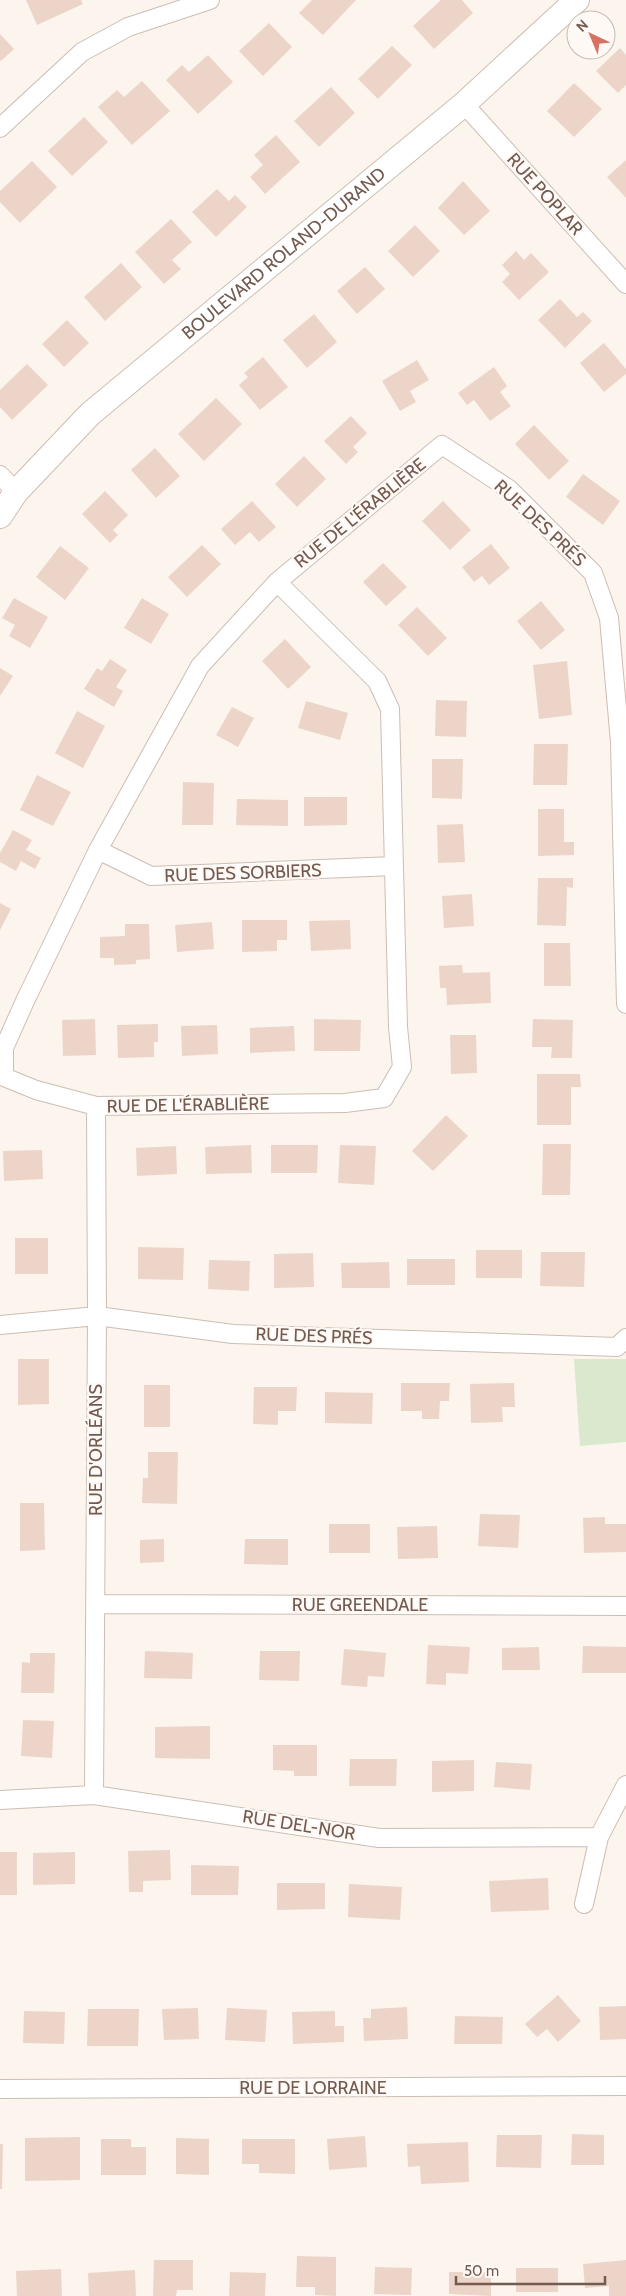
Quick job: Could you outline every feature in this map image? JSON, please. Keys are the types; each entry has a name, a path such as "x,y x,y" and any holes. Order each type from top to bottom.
{"street":[{"path":"0,128 82,52 128,27 210,0"},
{"name":"BOULEVARD ROLAND-DURAND","path":"0,516 16,492 90,414 464,104 577,0"},
{"name":"RUE POPLAR","path":"464,104 626,284"},
{"name":"RUE DE L'ÉRABLIÈRE","path":"277,582 377,680 390,709 398,1027 402,1067 384,1098 345,1103 96,1106 36,1090 4,1077 4,1048 25,1001 98,850 200,666 277,582 442,446"},
{"name":"RUE DES PRÉS","path":"442,446 509,489 593,573 609,618 623,742 626,1004"},
{"path":"0,475 16,492"},
{"name":"RUE DES SORBIERS","path":"98,850 151,876 394,866"},
{"name":"RUE D'ORLÉANS","path":"94,1795 97,1316 96,1106"},
{"name":"RUE DES PRÉS","path":"0,1325 97,1316 233,1334 617,1347 626,1338"},
{"name":"RUE GREENDALE","path":"95,1604 626,1606"},
{"path":"584,1904 599,1837 626,1785"},
{"name":"RUE DEL-NOR","path":"0,1800 94,1795 379,1838 599,1837"},
{"name":"RUE DE LORRAINE","path":"0,2089 626,2086"}],"green space":[{"path":"574,1359 626,1359 626,1442 580,1446"}],"building":[{"path":"26,0 81,0 83,4 37,25"},
{"path":"312,0 356,0 323,35 299,13"},
{"path":"441,0 462,0 473,13 434,49 413,26"},
{"path":"269,23 292,47 263,76 239,51"},
{"path":"0,34 14,49 1,61 0,60"},
{"path":"392,46 412,65 378,99 358,79"},
{"path":"620,48 626,55 626,85 618,93 596,71 607,60 616,60 616,52"},
{"path":"208,55 233,82 198,114 166,80 182,65 189,72"},
{"path":"142,81 170,111 132,145 98,107 117,90 124,97"},
{"path":"574,83 602,109 574,137 547,111"},
{"path":"331,87 355,113 319,147 294,121"},
{"path":"84,117 108,142 72,176 48,151"},
{"path":"276,135 300,162 265,194 250,177 263,165 254,155"},
{"path":"626,160 626,198 607,177"},
{"path":"32,161 57,187 20,223 0,202 0,191"},
{"path":"463,181 490,211 464,235 438,208"},
{"path":"217,189 229,201 235,195 247,207 216,237 192,212"},
{"path":"171,219 192,242 172,260 181,269 164,284 135,252"},
{"path":"415,225 440,251 413,277 388,251"},
{"path":"516,251 524,260 531,253 549,272 519,300 502,282 510,274 502,265"},
{"path":"121,263 142,287 105,321 84,297"},
{"path":"365,267 385,289 357,314 337,291"},
{"path":"560,299 577,317 583,312 592,321 565,348 538,320"},
{"path":"314,314 337,342 307,368 283,340"},
{"path":"67,320 89,343 64,367 42,344"},
{"path":"604,343 626,369 626,374 604,392 580,363"},
{"path":"263,357 288,387 260,410 239,385 248,377 244,373"},
{"path":"417,360 429,380 410,391 416,402 400,411 382,381"},
{"path":"27,364 48,385 12,420 0,407 0,390"},
{"path":"494,367 507,386 500,392 511,406 490,421 474,400 467,405 458,393"},
{"path":"216,398 242,424 204,461 178,434"},
{"path":"351,416 367,433 353,447 358,452 346,464 324,441"},
{"path":"534,425 569,461 549,480 515,444"},
{"path":"155,448 180,476 156,498 131,470"},
{"path":"304,456 326,479 297,507 275,484"},
{"path":"583,474 620,501 603,525 566,497"},
{"path":"105,491 128,515 113,530 118,535 110,543 82,514"},
{"path":"252,501 276,527 259,542 250,532 235,545 221,529"},
{"path":"443,501 471,530 450,550 422,521"},
{"path":"491,544 510,568 489,585 482,576 474,582 462,567"},
{"path":"202,545 221,564 187,597 168,577"},
{"path":"60,546 89,568 65,600 36,577"},
{"path":"383,563 407,587 386,606 363,582"},
{"path":"14,598 48,617 30,648 9,636 15,625 2,618"},
{"path":"142,598 169,614 151,644 124,628"},
{"path":"541,601 565,630 541,650 517,621"},
{"path":"417,607 447,638 428,656 398,625"},
{"path":"285,639 311,667 288,689 262,661"},
{"path":"110,659 127,670 116,687 123,691 114,707 84,689 97,668 102,671"},
{"path":"567,661 572,715 539,719 533,665"},
{"path":"0,668 13,676 0,696"},
{"path":"436,700 467,701 466,737 435,736"},
{"path":"306,701 348,713 340,740 298,728"},
{"path":"232,707 254,718 238,747 216,735"},
{"path":"77,711 105,726 83,768 55,753"},
{"path":"534,744 568,744 567,785 533,785"},
{"path":"432,759 463,759 462,799 432,798"},
{"path":"37,775 71,792 53,826 20,810"},
{"path":"183,782 214,783 213,825 182,825"},
{"path":"304,797 347,797 347,825 304,826"},
{"path":"237,799 288,800 288,826 236,825"},
{"path":"538,809 564,809 564,842 574,842 574,855 538,856"},
{"path":"463,824 465,862 438,863 437,825"},
{"path":"13,830 32,840 26,850 41,858 35,869 21,861 16,871 0,862 0,853"},
{"path":"538,878 573,878 573,888 567,887 566,926 537,925"},
{"path":"472,894 474,926 444,928 442,896"},
{"path":"0,903 11,909 0,930"},
{"path":"242,920 287,920 287,940 277,940 277,951 242,952"},
{"path":"350,920 351,949 311,951 309,921"},
{"path":"212,922 214,949 177,952 175,925"},
{"path":"125,924 149,924 150,959 136,960 136,964 114,965 114,958 100,958 100,937 125,936"},
{"path":"544,943 570,943 571,986 544,986"},
{"path":"462,965 463,973 490,972 491,1003 447,1005 446,988 440,988 439,966"},
{"path":"95,1019 96,1055 63,1056 62,1020"},
{"path":"314,1019 361,1020 360,1051 314,1051"},
{"path":"533,1019 573,1020 572,1058 551,1058 552,1047 532,1047"},
{"path":"158,1024 158,1042 154,1042 154,1057 118,1058 117,1025"},
{"path":"217,1025 218,1054 182,1056 181,1026"},
{"path":"294,1026 295,1051 250,1053 250,1028"},
{"path":"450,1035 476,1035 477,1073 451,1074"},
{"path":"537,1074 580,1074 581,1087 571,1087 571,1125 537,1125"},
{"path":"446,1115 468,1136 433,1171 412,1151"},
{"path":"543,1144 571,1144 570,1195 542,1195"},
{"path":"251,1145 252,1173 206,1174 205,1147"},
{"path":"271,1145 318,1145 317,1173 271,1173"},
{"path":"340,1145 376,1146 374,1185 338,1183"},
{"path":"176,1146 177,1174 137,1176 136,1148"},
{"path":"42,1150 43,1179 4,1181 3,1151"},
{"path":"15,1238 48,1238 48,1274 15,1274"},
{"path":"138,1247 184,1248 183,1280 138,1279"},
{"path":"476,1250 522,1250 522,1278 476,1278"},
{"path":"541,1252 585,1252 584,1287 540,1286"},
{"path":"313,1253 314,1287 274,1288 274,1254"},
{"path":"407,1259 455,1259 455,1285 407,1285"},
{"path":"209,1260 250,1261 249,1291 208,1289"},
{"path":"389,1262 390,1288 342,1288 341,1263"},
{"path":"18,1359 49,1359 49,1404 18,1405"},
{"path":"401,1383 450,1383 449,1401 440,1401 439,1419 422,1419 422,1411 401,1411"},
{"path":"514,1383 515,1407 502,1407 503,1422 471,1423 470,1384"},
{"path":"144,1385 170,1385 170,1427 144,1427"},
{"path":"254,1387 297,1387 296,1411 278,1411 278,1425 253,1424"},
{"path":"325,1392 373,1393 372,1424 325,1423"},
{"path":"148,1452 178,1452 177,1504 142,1503 143,1478 148,1478"},
{"path":"20,1503 44,1503 45,1550 20,1551"},
{"path":"480,1514 520,1515 518,1548 478,1546"},
{"path":"605,1517 605,1524 626,1524 626,1552 584,1553 583,1518"},
{"path":"329,1524 370,1524 370,1553 329,1553"},
{"path":"437,1526 438,1558 398,1559 397,1527"},
{"path":"164,1539 164,1562 140,1563 140,1540"},
{"path":"245,1539 288,1539 288,1565 244,1564"},
{"path":"428,1645 470,1647 468,1674 446,1673 446,1685 426,1684"},
{"path":"583,1646 626,1647 626,1673 582,1673"},
{"path":"539,1647 540,1670 502,1670 502,1648"},
{"path":"344,1649 386,1653 384,1677 368,1676 367,1687 341,1685"},
{"path":"145,1651 193,1653 192,1679 144,1678"},
{"path":"260,1651 300,1651 299,1681 259,1680"},
{"path":"30,1653 55,1653 54,1693 21,1693 22,1662 30,1663"},
{"path":"23,1720 54,1721 52,1758 21,1756"},
{"path":"210,1726 210,1759 155,1758 155,1727"},
{"path":"273,1745 317,1745 317,1776 294,1776 294,1771 273,1770"},
{"path":"350,1759 397,1759 396,1786 349,1786"},
{"path":"474,1760 474,1791 432,1792 432,1761"},
{"path":"496,1762 532,1764 530,1790 494,1787"},
{"path":"170,1850 171,1880 143,1881 143,1892 129,1892 128,1851"},
{"path":"0,1852 17,1852 17,1895 0,1895"},
{"path":"75,1852 75,1884 33,1885 33,1853"},
{"path":"191,1865 239,1866 238,1895 191,1895"},
{"path":"548,1878 549,1910 491,1912 489,1881"},
{"path":"277,1883 325,1883 325,1909 277,1910"},
{"path":"349,1884 402,1887 400,1920 348,1917"},
{"path":"558,1995 581,2021 558,2042 547,2029 537,2037 525,2024"},
{"path":"626,2006 626,2039 600,2040 599,2007"},
{"path":"407,2007 408,2039 364,2041 363,2018 371,2018 371,2009"},
{"path":"198,2008 199,2039 164,2040 162,2009"},
{"path":"227,2008 267,2010 265,2042 225,2040"},
{"path":"88,2009 139,2009 138,2046 87,2046"},
{"path":"24,2011 65,2012 64,2044 23,2043"},
{"path":"335,2011 335,2026 344,2026 344,2042 293,2044 292,2012"},
{"path":"455,2016 503,2017 502,2044 454,2044"},
{"path":"572,2134 604,2135 604,2165 571,2165"},
{"path":"497,2135 542,2135 541,2168 496,2167"},
{"path":"365,2136 367,2167 329,2170 327,2139"},
{"path":"80,2137 80,2180 25,2181 25,2138"},
{"path":"176,2138 209,2139 209,2175 176,2174"},
{"path":"101,2139 131,2139 131,2147 146,2147 146,2175 101,2175"},
{"path":"242,2139 295,2139 295,2174 259,2173 259,2164 242,2164"},
{"path":"468,2142 469,2182 421,2184 420,2166 408,2167 407,2144"},
{"path":"0,2144 3,2144 2,2189 0,2189"},
{"path":"297,2256 336,2257 336,2296 315,2295 315,2287 296,2287"},
{"path":"154,2260 193,2260 193,2290 177,2290 176,2296 153,2296"},
{"path":"626,2260 626,2296 609,2296 609,2286 585,2288 583,2264"},
{"path":"375,2267 412,2268 411,2295 374,2294"},
{"path":"516,2268 558,2268 558,2292 516,2292"},
{"path":"61,2269 62,2296 17,2296 16,2271"},
{"path":"135,2270 136,2296 89,2296 88,2273"},
{"path":"230,2272 266,2273 265,2296 229,2296"},
{"path":"449,2272 491,2272 491,2296 449,2294"}]}
